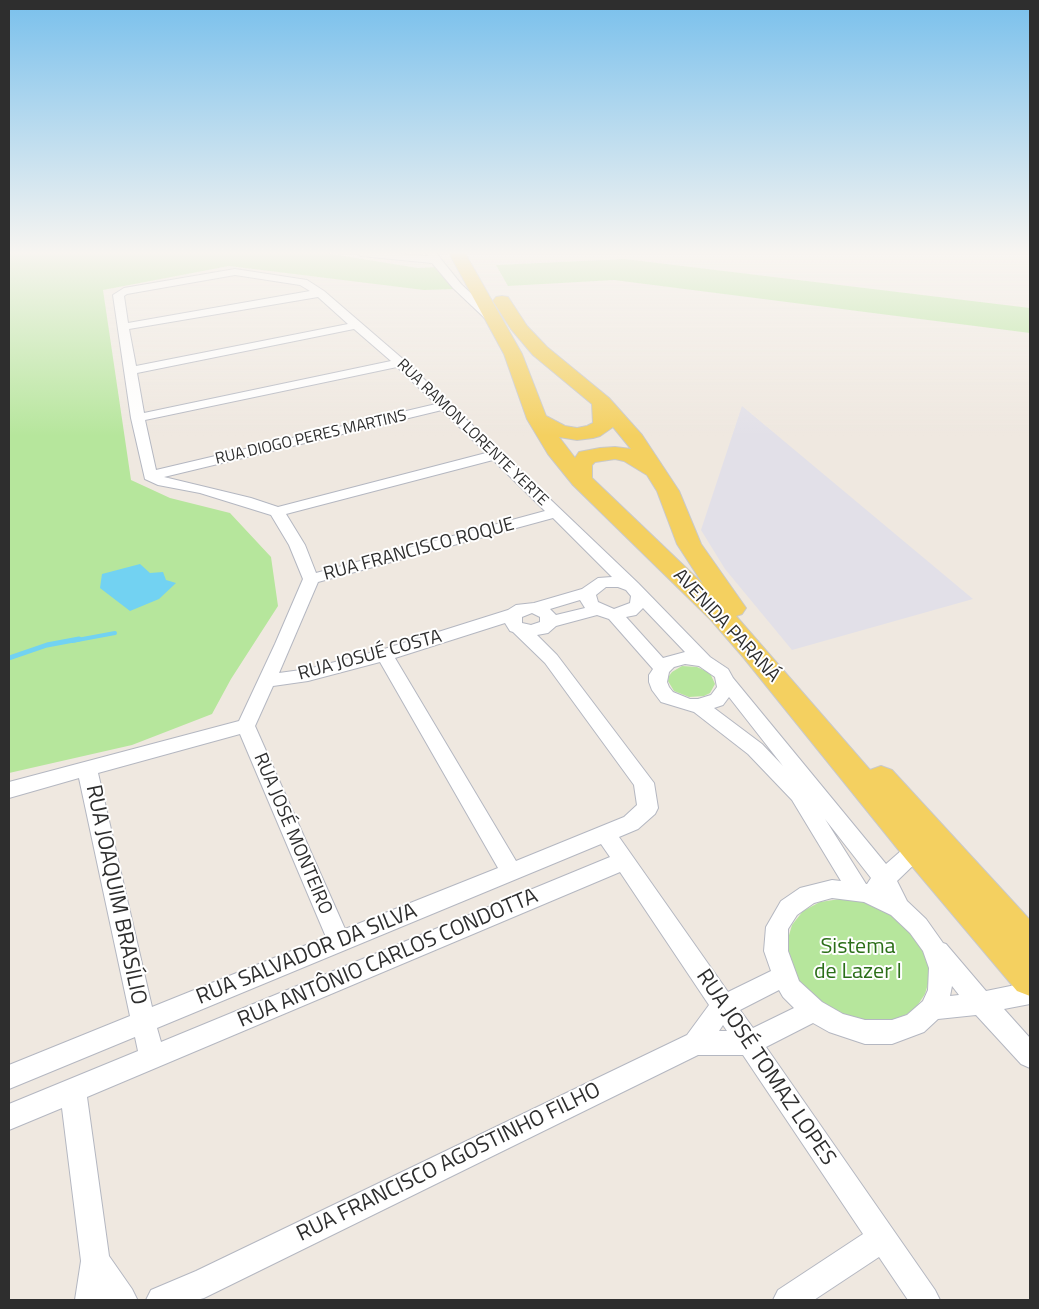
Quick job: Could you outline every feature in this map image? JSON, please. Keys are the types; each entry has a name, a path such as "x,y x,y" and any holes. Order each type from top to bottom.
{"main road":[{"name":"AVENIDA PARANÁ","path":"491,314 513,354 538,420 556,449 581,480 719,613 917,849 1030,979"},
{"name":"AVENIDA PARANÁ","path":"511,314 520,328 556,365 602,402 635,439 668,491 690,544 731,606 777,662 1030,944"},
{"path":"538,420 559,430 577,434 593,432 604,425 602,402"},
{"path":"581,480 581,465 587,458 600,454 615,453 631,456 644,462 657,472"}],"street":[{"name":"RUA RAMON LORENTE YERTE","path":"122,314 124,327"},
{"path":"198,314 124,327 138,418 150,476 163,482 183,480 201,489 246,500 277,512 496,455"},
{"name":"RUA RAMON LORENTE YERTE","path":"345,314 400,363 496,455 636,591 704,661"},
{"path":"487,314 496,323"},
{"path":"130,371 358,325"},
{"path":"138,418 400,363"},
{"name":"RUA DIOGO PERES MARTINS","path":"150,476 444,406"},
{"name":"RUA DIOGO PERES MARTINS","path":"183,480 195,468 207,462"},
{"path":"9,790 246,726 311,579 297,545 277,512"},
{"name":"RUA FRANCISCO ROQUE","path":"311,579 555,513"},
{"path":"613,582 626,584 636,591 639,596 639,602 630,611 614,614 597,610 546,625 531,632 516,622 522,608 534,608 588,594 597,585 613,582"},
{"path":"588,594 589,602 597,610"},
{"path":"534,608 547,614 546,625 551,659"},
{"path":"614,614 662,668"},
{"path":"516,622 551,659 644,783 648,808 631,823 606,834"},
{"name":"RUA JOSUÉ COSTA","path":"267,680 308,675 385,655 472,628 516,622"},
{"path":"385,655 511,872"},
{"path":"863,892 799,795 755,750 699,706 682,703 668,697 661,690 658,682 658,675 662,668 668,663 685,658 704,661 722,673 726,681 886,879 899,908"},
{"path":"699,706 717,700 723,695 726,681"},
{"name":"RUA JOSÉ MONTEIRO","path":"246,726 339,942"},
{"name":"RUA JOAQUIM BRASÍLIO","path":"87,768 143,1022"},
{"name":"RUA SALVADOR DA SILVA","path":"9,1076 606,834"},
{"name":"RUA JOSÉ TOMAZ LOPES","path":"606,834 925,1300"},
{"path":"863,892 886,879 917,849"},
{"name":"RUA ANTÔNIO CARLOS CONDOTTA","path":"9,1117 623,861"},
{"path":"933,946 941,968 940,990 932,1009 915,1024 892,1032 866,1032 838,1024 813,1010 791,989 784,976 776,951 777,928 789,908 808,895 832,889 863,892 899,908 918,926 981,1003 1009,1031 1030,1056"},
{"name":"RUA FRANCISCO AGOSTINHO FILHO","path":"696,1044 723,1006 784,976"},
{"path":"932,1009 981,1003 1030,993"},
{"name":"RUA FRANCISCO AGOSTINHO FILHO","path":"162,1300 194,1292 441,1166 696,1044 748,1043 813,1010"},
{"path":"143,1022 152,1056"},
{"path":"72,1090 95,1261 90,1300"},
{"path":"788,1300 882,1238"},
{"path":"95,1261 119,1300"}],"shaded area":[{"path":"742,406 973,599 792,650 725,569 701,530"}],"green space":[{"path":"9,314 107,314 131,480 170,498 230,513 271,557 278,606 231,679 212,714 132,745 9,773"},
{"path":"882,314 1030,314 1030,333"},
{"path":"682,666 697,667 710,673 715,684 710,693 704,696 689,697 674,691 668,681 669,676"},
{"name":"Sistema de Lazer I","path":"840,899 861,901 883,910 902,923 917,940 927,958 930,977 925,994 915,1009 899,1019 878,1022 855,1020 833,1012 814,998 799,982 789,962 787,942 792,925 803,911 820,902"}],"water":[{"path":"140,564 150,573 163,572 166,580 176,583 159,599 130,611 100,588 102,574"}],"waterway":[{"path":"72,641 115,633"},
{"path":"9,658 47,645 79,639"}]}
